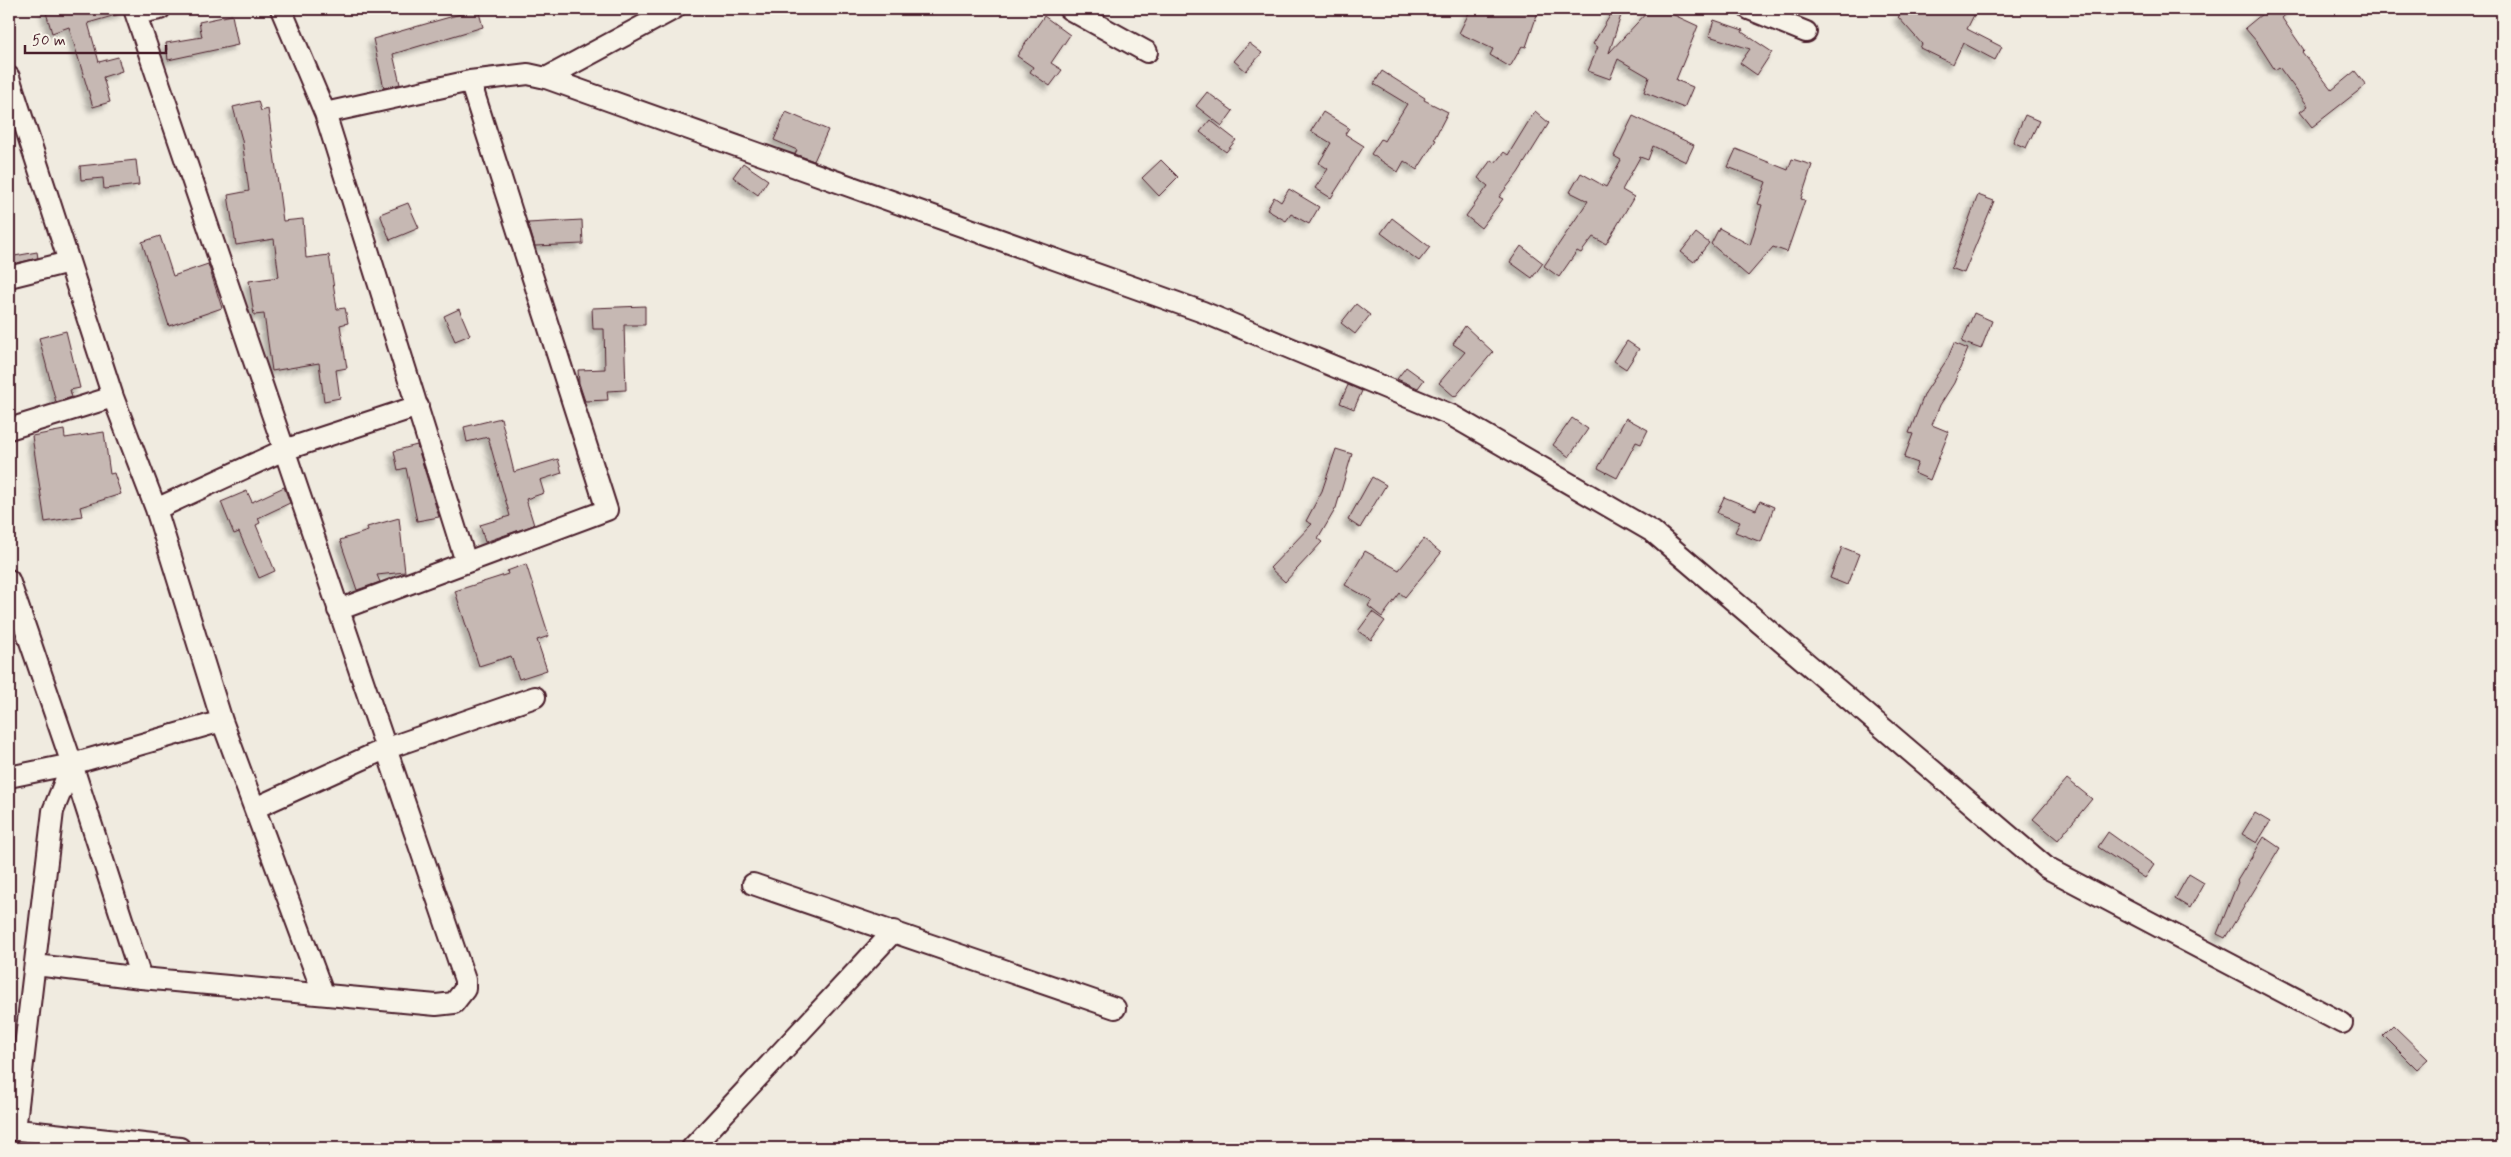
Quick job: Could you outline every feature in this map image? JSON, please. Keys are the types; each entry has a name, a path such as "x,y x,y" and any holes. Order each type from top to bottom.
{"street":[{"path":"36,965 141,978 323,993 436,1005 454,1003 465,989 465,980 135,11 160,9"},
{"path":"281,9 325,113 466,562"},
{"path":"546,78 674,9"},
{"path":"1069,9 1147,52"},
{"path":"1749,9 1806,32"},
{"path":"325,113 470,82 528,74 546,78 1203,312 1451,416 1653,532 2047,868 2342,1023"},
{"path":"9,77 113,397 156,509 222,722 323,993"},
{"path":"338,610 607,510 470,82"},
{"path":"9,277 69,262"},
{"path":"9,429 113,397"},
{"path":"156,509 284,450 418,406"},
{"path":"9,580 72,764 141,978"},
{"path":"254,808 386,750 534,697"},
{"path":"9,777 72,764 222,722"},
{"path":"72,764 54,811 36,965 12,1130 180,1148"},
{"path":"753,884 1115,1008"},
{"path":"692,1148 894,931"}],"building":[{"path":"45,9 122,9 123,13 88,23 99,62 118,57 122,71 103,77 110,102 93,107 69,27 52,33"},
{"path":"478,9 483,27 393,54 400,84 384,88 373,39"},
{"path":"1471,9 1539,9 1526,47 1522,46 1510,67 1490,55 1493,49 1459,33"},
{"path":"1614,9 1623,9 1609,53 1650,9 1661,9 1698,26 1676,80 1693,87 1684,108 1644,92 1649,77 1618,59 1610,79 1588,71 1598,47 1593,44"},
{"path":"1907,9 1977,9 1967,29 2002,47 1995,60 1963,43 1953,64 1920,48 1922,44 1898,17"},
{"path":"2268,9 2292,9 2282,18 2304,50 2302,52 2332,90 2355,71 2366,85 2312,127 2300,112 2308,106 2279,67 2275,70 2257,42 2245,28"},
{"path":"232,15 238,45 168,60 166,43 202,37 199,22"},
{"path":"1044,16 1070,35 1051,63 1062,70 1050,86 1030,72 1033,67 1017,56"},
{"path":"1714,20 1743,30 1742,32 1772,52 1757,75 1740,63 1750,49 1709,36"},
{"path":"1249,43 1262,53 1246,71 1234,61"},
{"path":"1382,71 1425,98 1424,100 1448,112 1434,139 1436,140 1417,170 1404,161 1398,172 1371,154 1381,139 1384,141 1407,104 1374,84"},
{"path":"1207,92 1233,111 1222,126 1196,106"},
{"path":"258,101 261,111 268,109 283,221 303,219 306,258 329,255 337,309 345,308 348,323 340,325 347,368 336,370 340,398 324,401 319,363 272,371 264,314 254,315 249,281 279,277 274,239 236,245 228,195 249,191 242,140 233,107"},
{"path":"1535,111 1549,123 1518,173 1499,197 1503,199 1481,228 1466,216 1488,186 1478,178 1491,160 1495,163 1504,152 1508,155"},
{"path":"786,112 828,130 814,161 795,154 797,150 774,140"},
{"path":"1323,112 1349,128 1345,134 1364,146 1331,198 1315,188 1328,169 1319,163 1331,143 1311,131"},
{"path":"2025,115 2039,121 2026,148 2013,142"},
{"path":"1633,116 1694,145 1686,162 1653,146 1648,160 1640,157 1622,190 1634,197 1606,244 1593,237 1581,253 1577,251 1559,277 1544,266 1588,201 1570,192 1581,173 1606,187 1621,160 1614,156"},
{"path":"1210,120 1236,140 1226,152 1200,132"},
{"path":"1736,149 1788,170 1792,159 1812,165 1801,199 1805,200 1787,252 1773,247 1748,276 1711,244 1719,228 1750,245 1762,205 1758,204 1766,182 1728,167"},
{"path":"136,160 139,185 104,189 103,178 81,180 80,166"},
{"path":"1161,160 1178,177 1159,196 1142,178"},
{"path":"743,163 768,180 758,195 733,177"},
{"path":"1289,189 1319,207 1309,224 1291,214 1286,221 1267,210 1274,197 1281,202"},
{"path":"1978,195 1994,201 1964,273 1951,268"},
{"path":"408,203 419,228 390,240 380,214"},
{"path":"1392,218 1430,247 1419,261 1381,233"},
{"path":"582,220 583,244 535,246 528,223"},
{"path":"1696,233 1709,243 1694,262 1681,252"},
{"path":"160,236 173,276 208,264 222,308 169,326 142,242"},
{"path":"1521,246 1543,263 1532,278 1510,262"},
{"path":"37,252 38,258 9,265 9,257"},
{"path":"1356,304 1370,315 1355,334 1341,323"},
{"path":"645,306 645,325 624,325 626,390 607,391 608,400 585,401 579,383 578,370 605,369 604,329 593,329 592,308"},
{"path":"459,309 470,335 455,341 444,316"},
{"path":"1974,313 1992,321 1981,349 1962,342"},
{"path":"1465,326 1493,352 1455,397 1439,383 1465,352 1453,344"},
{"path":"66,331 80,388 70,390 72,397 56,402 39,338"},
{"path":"1627,341 1639,349 1626,369 1614,361"},
{"path":"1954,343 1968,349 1954,383 1940,405 1932,425 1949,432 1930,480 1914,473 1918,463 1904,458 1913,434 1909,433 1925,393 1948,358"},
{"path":"1406,367 1424,380 1418,388 1397,379"},
{"path":"1348,385 1362,391 1354,409 1340,403"},
{"path":"501,418 514,472 558,459 562,473 540,480 544,493 526,499 534,525 485,542 480,525 510,516 488,437 467,442 464,427"},
{"path":"1572,418 1588,429 1569,457 1553,445"},
{"path":"1626,418 1648,430 1641,444 1636,442 1617,478 1598,468"},
{"path":"64,430 65,438 104,432 110,474 114,473 121,494 80,507 82,516 45,522 32,436"},
{"path":"417,445 439,517 417,521 406,468 398,470 394,451"},
{"path":"1336,449 1352,454 1336,508 1318,539 1322,542 1285,582 1270,568 1312,524 1306,521 1322,491"},
{"path":"1372,477 1386,485 1360,528 1348,520"},
{"path":"284,487 290,503 258,518 260,523 256,525 275,571 259,578 239,532 234,534 221,502 247,491 252,502"},
{"path":"1724,497 1756,510 1760,501 1774,507 1761,542 1735,532 1740,522 1717,513"},
{"path":"399,518 405,572 377,575 380,582 357,590 340,540 368,531 367,527"},
{"path":"1424,539 1441,553 1405,597 1400,593 1382,617 1368,606 1372,600 1345,585 1365,551 1399,570"},
{"path":"1842,547 1859,554 1847,585 1830,578"},
{"path":"526,564 549,636 537,640 547,670 519,679 511,656 479,666 455,591 508,574 507,571"},
{"path":"1372,612 1385,621 1371,640 1358,631"},
{"path":"2067,779 2092,799 2058,840 2033,819"},
{"path":"2255,813 2270,822 2257,843 2242,834"},
{"path":"2108,832 2154,865 2145,878 2098,847"},
{"path":"2264,837 2280,848 2225,938 2217,934 2237,881"},
{"path":"2189,874 2204,883 2190,908 2175,899"},
{"path":"2393,1025 2428,1059 2417,1069 2383,1035"}]}
